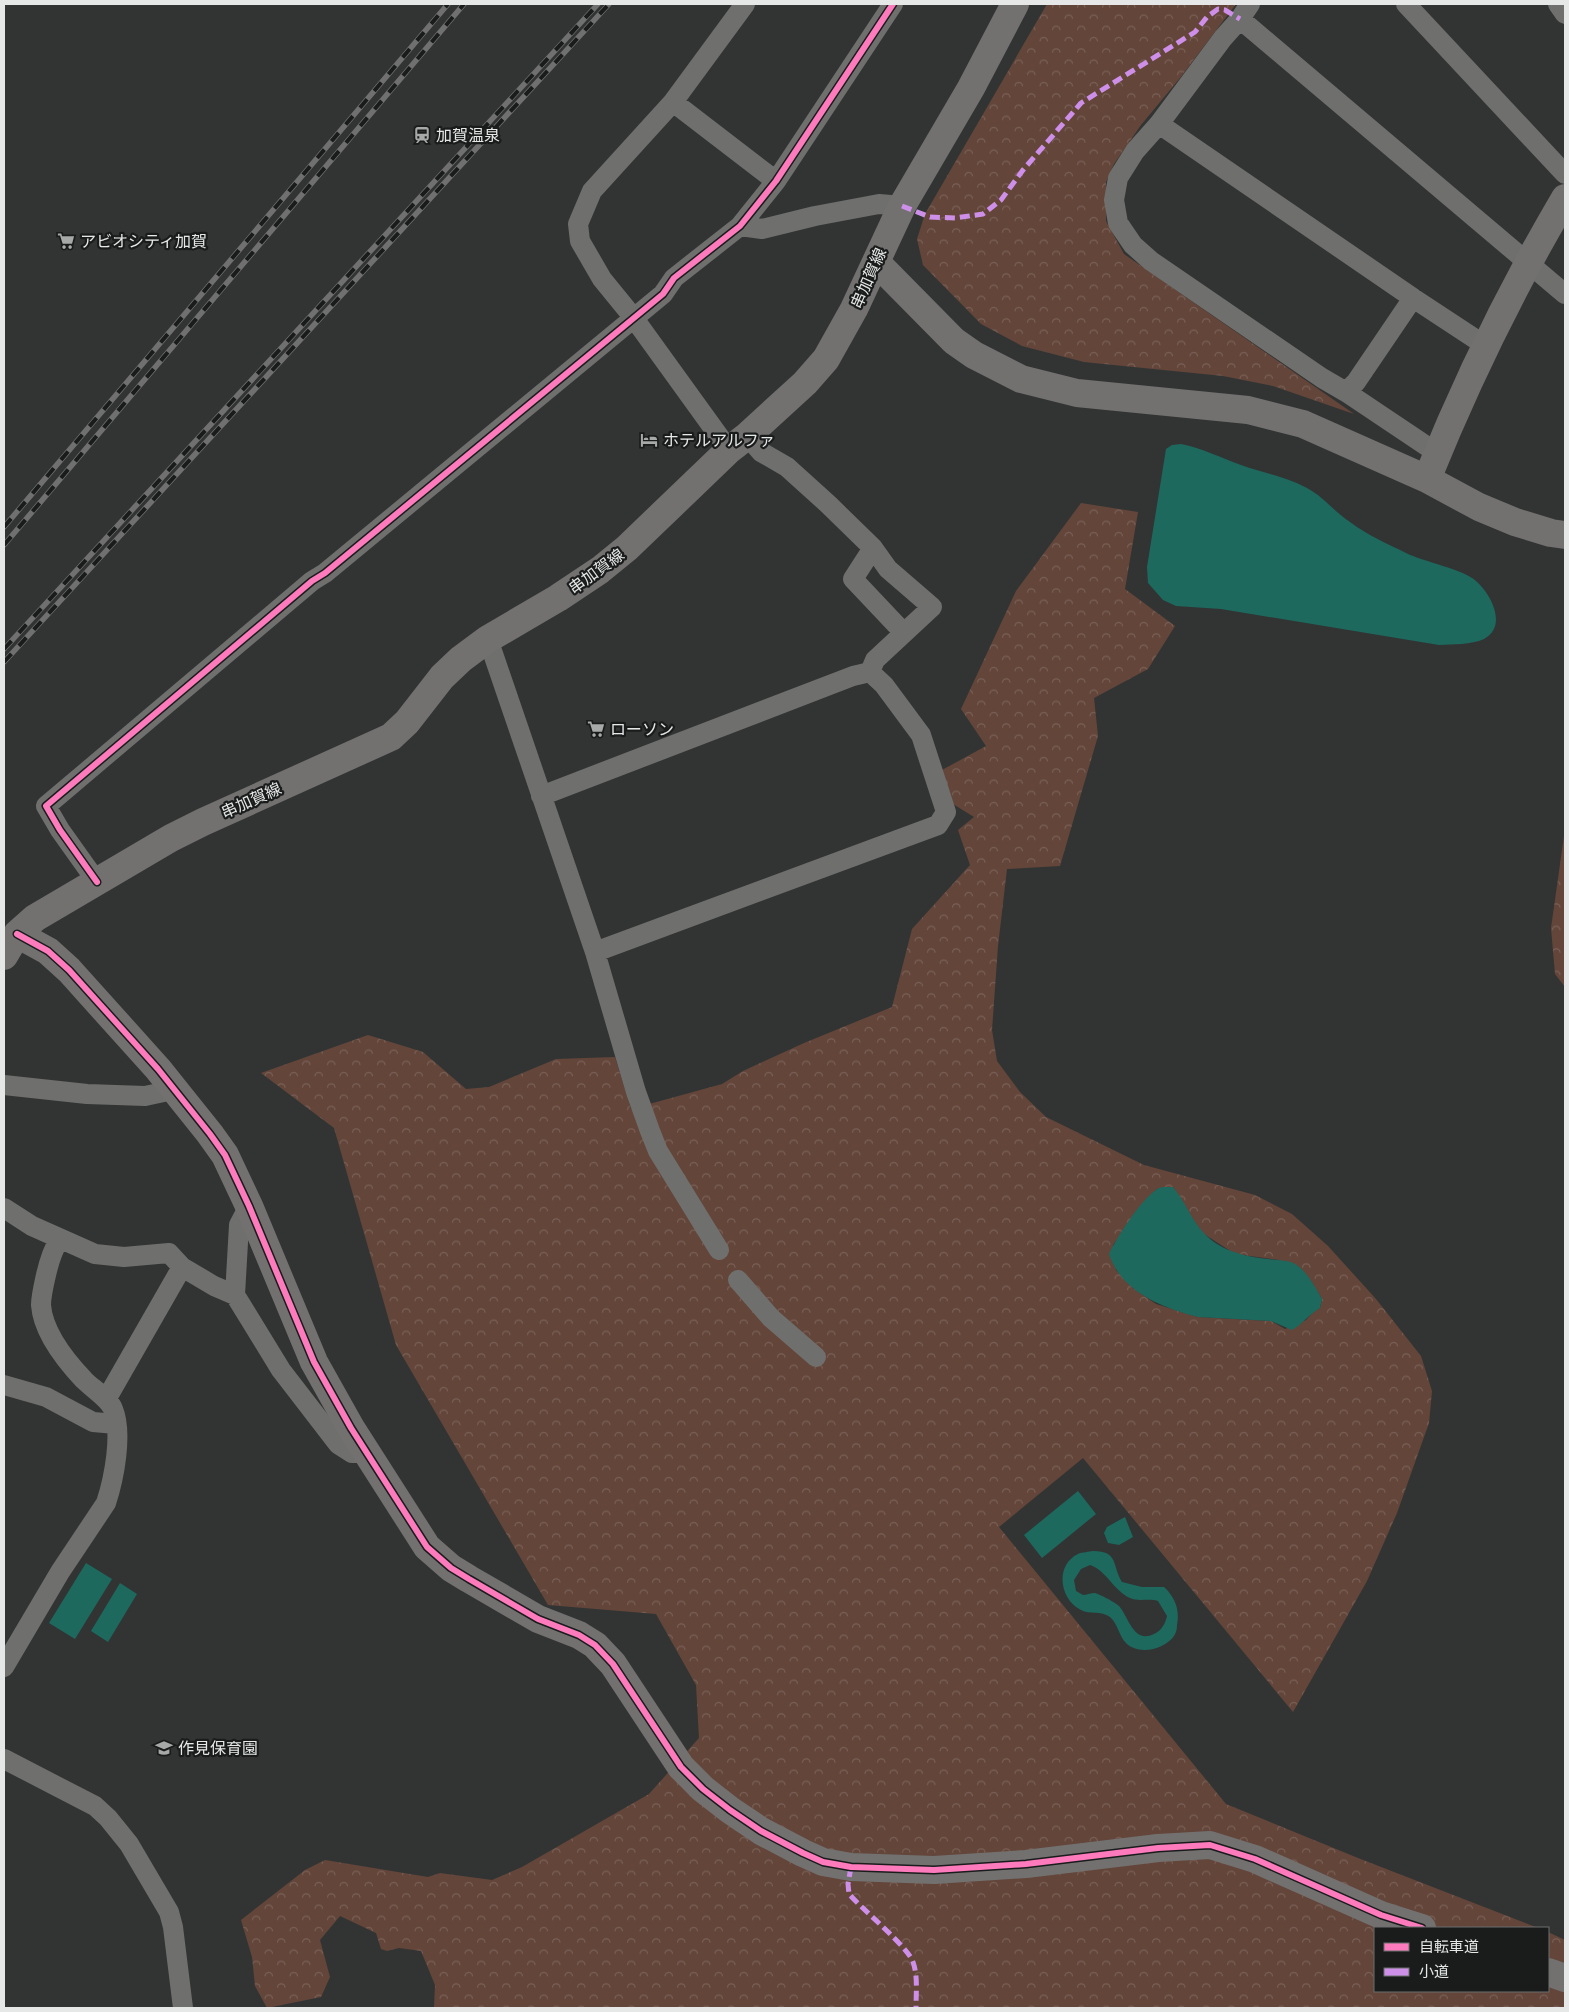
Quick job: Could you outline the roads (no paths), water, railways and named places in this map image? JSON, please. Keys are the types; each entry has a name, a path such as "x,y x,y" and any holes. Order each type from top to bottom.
{"street":[{"path":"745,4 673,102 592,191 578,224 580,241 602,279 738,443 761,452 787,467 873,548 888,569 932,606 875,660 870,672"},
{"path":"96,882 46,806 312,581 326,573 663,294 674,278 740,226 776,180 893,4"},
{"name":"串加賀線","path":"10,945 35,918 171,838 236,805 391,737 407,722 442,677 461,659 488,639 558,598 600,570 628,548 738,443 805,383 826,359 854,309 902,206 971,88 1015,4"},
{"path":"1406,4 1565,174"},
{"path":"1558,4 1565,14"},
{"path":"1437,453 1322,378 1151,261 1133,245 1118,223 1114,200 1118,178 1136,151 1159,124 1223,38 1245,12 1565,294"},
{"path":"673,102 776,180"},
{"path":"1159,124 1486,346"},
{"path":"1427,479 1486,346 1528,262 1565,198"},
{"path":"740,226 762,229 815,216 879,204 902,206"},
{"path":"876,262 954,341 974,355 1021,379 1077,393 1248,410 1303,424 1427,479 1479,507 1514,522 1551,533 1565,535"},
{"path":"1346,392 1356,382 1413,298"},
{"path":"873,548 853,579 904,633"},
{"path":"488,639 595,952 636,1092 658,1152 719,1250"},
{"path":"541,796 853,676 870,672"},
{"path":"595,952 938,825 946,812 921,735 884,685 870,672"},
{"path":"10,945 48,952 69,970 158,1069 210,1134 224,1155 250,1206 314,1362 367,1453 419,1536 437,1556 468,1579 538,1619 579,1635 595,1645 613,1664 681,1767 703,1789 730,1810 761,1831 823,1862 851,1867 934,1870 1026,1864 1158,1848 1210,1845 1255,1859 1381,1914 1419,1927"},
{"path":"4,1085 87,1094 145,1096 173,1090"},
{"path":"250,1206 239,1225 235,1295 281,1370 338,1444 352,1454 367,1453"},
{"path":"4,1208 59,1240 95,1254 124,1257 169,1253 182,1267 214,1286 235,1295"},
{"path":"4,1667 60,1572 106,1503 110,1491 116,1450 116,1424 113,1409 107,1398 97,1393 62,1354 49,1331 41,1305 51,1252 59,1240"},
{"path":"107,1398 182,1267"},
{"path":"738,1280 771,1318 816,1357"},
{"path":"4,1385 46,1397 93,1422 116,1424"},
{"path":"4,1759 95,1806 108,1818 129,1844 169,1912 173,1927 183,2008"},
{"path":"1549,1972 1565,1978"}],"railway":[{"path":"4,527 448,4"},
{"path":"4,545 464,4"},
{"path":"4,649 598,4"},
{"path":"4,662 609,4"}],"place":[{"name":"加賀温泉","path":"422,135"},
{"name":"アビオシティ加賀","path":"66,241"},
{"name":"ホテルアルファ","path":"649,440"},
{"name":"ローソン","path":"596,729"},
{"name":"作見保育園","path":"164,1748"}]}
